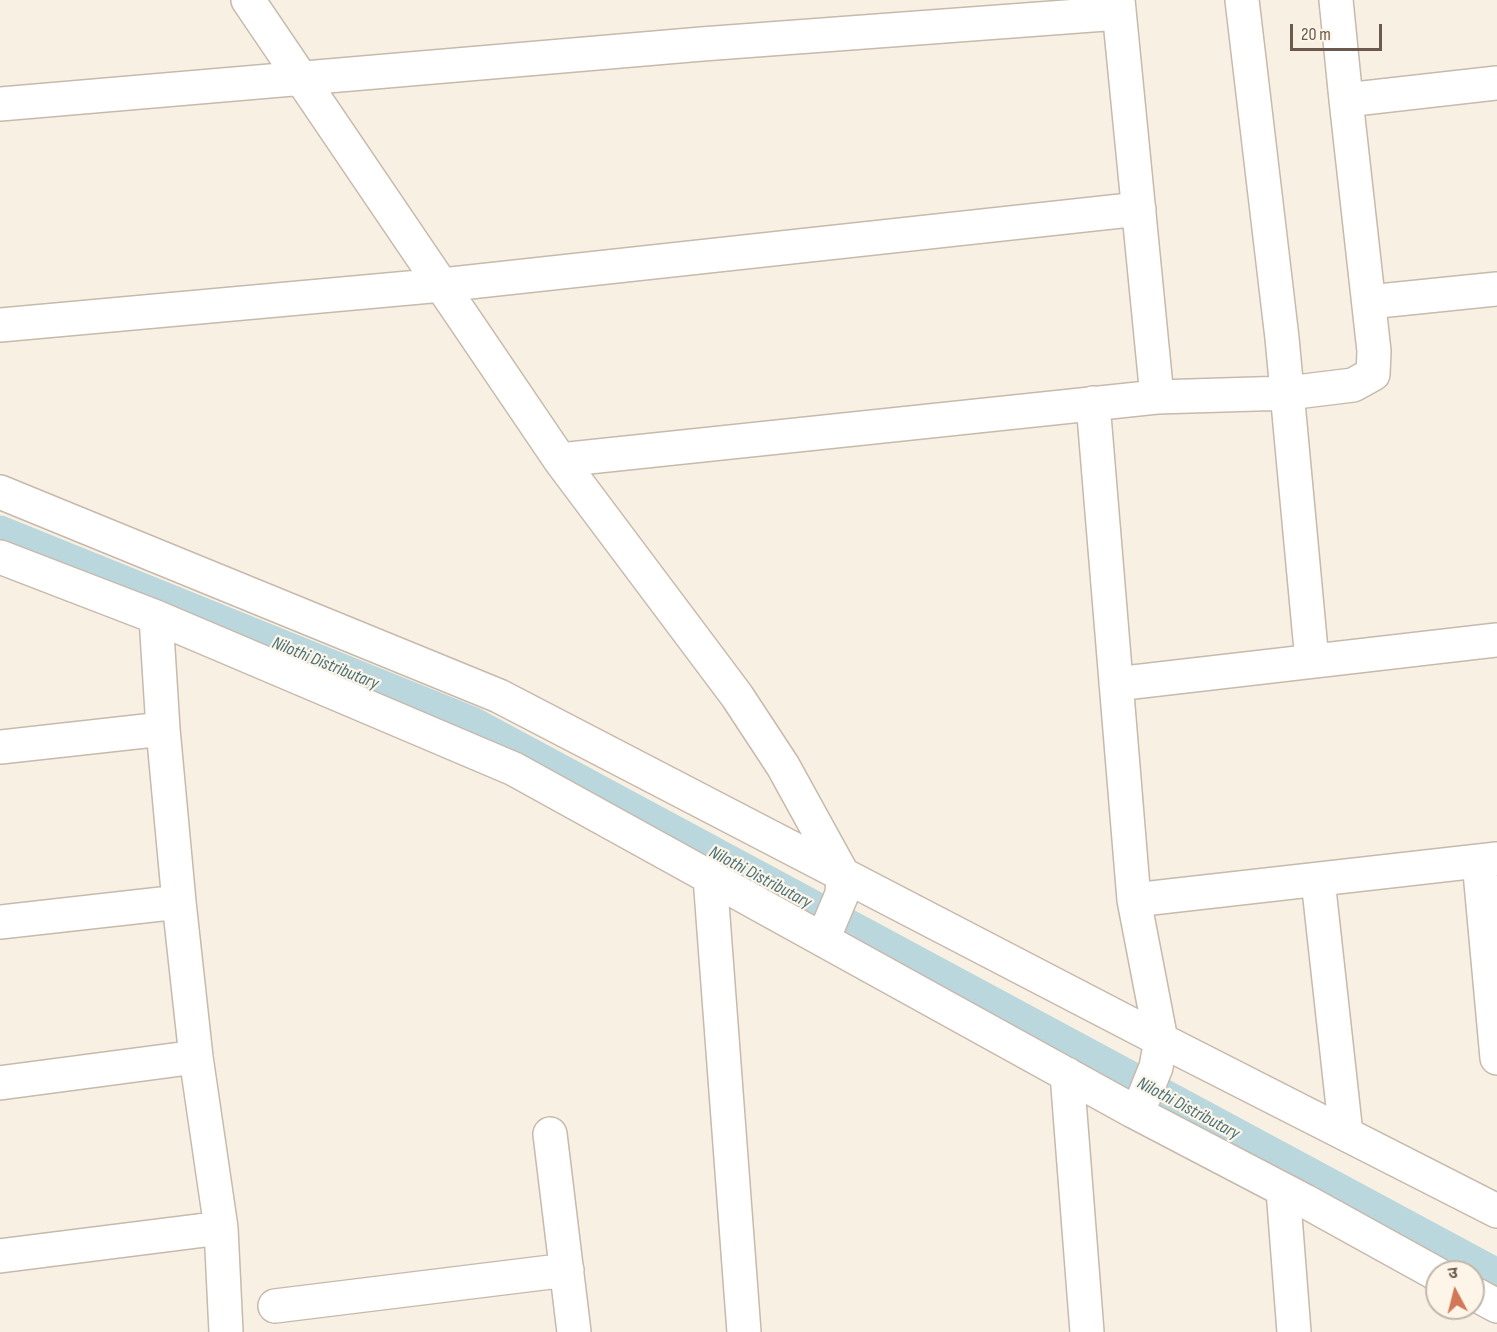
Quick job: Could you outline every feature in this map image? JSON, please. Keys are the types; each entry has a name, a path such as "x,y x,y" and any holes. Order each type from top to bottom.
{"street":[{"path":"248,0 560,460 737,696 783,766 843,884 826,933"},
{"path":"1242,0 1288,393 1312,661"},
{"path":"560,460 1156,397 1288,393 1353,385 1373,374 1374,351 1336,0"},
{"path":"0,104 1119,6 1156,397"},
{"path":"1346,100 1497,83"},
{"path":"0,325 442,285 1138,209"},
{"path":"1369,302 1497,289"},
{"path":"1093,404 1134,900 1159,1053 1138,1104"},
{"path":"0,492 499,696 1159,1053 1346,1134 1497,1211"},
{"path":"0,557 156,617 514,769 710,877 826,933 1067,1074 1138,1104 1283,1190 1425,1267"},
{"path":"156,617 178,902 196,1058 221,1228 226,1332"},
{"path":"1116,684 1497,640"},
{"path":"0,747 163,729"},
{"path":"1134,900 1488,860 1497,1058"},
{"path":"710,877 744,1332"},
{"path":"1318,879 1346,1134"},
{"path":"0,922 178,902"},
{"path":"0,1083 196,1058"},
{"path":"1067,1074 1087,1332"},
{"path":"550,1134 574,1332"},
{"path":"1283,1190 1294,1332"},
{"path":"0,1256 221,1228"},
{"path":"275,1306 567,1270"}],"waterway":[{"name":"Nilothi Distributary","path":"0,532 472,723 1497,1275"}]}
